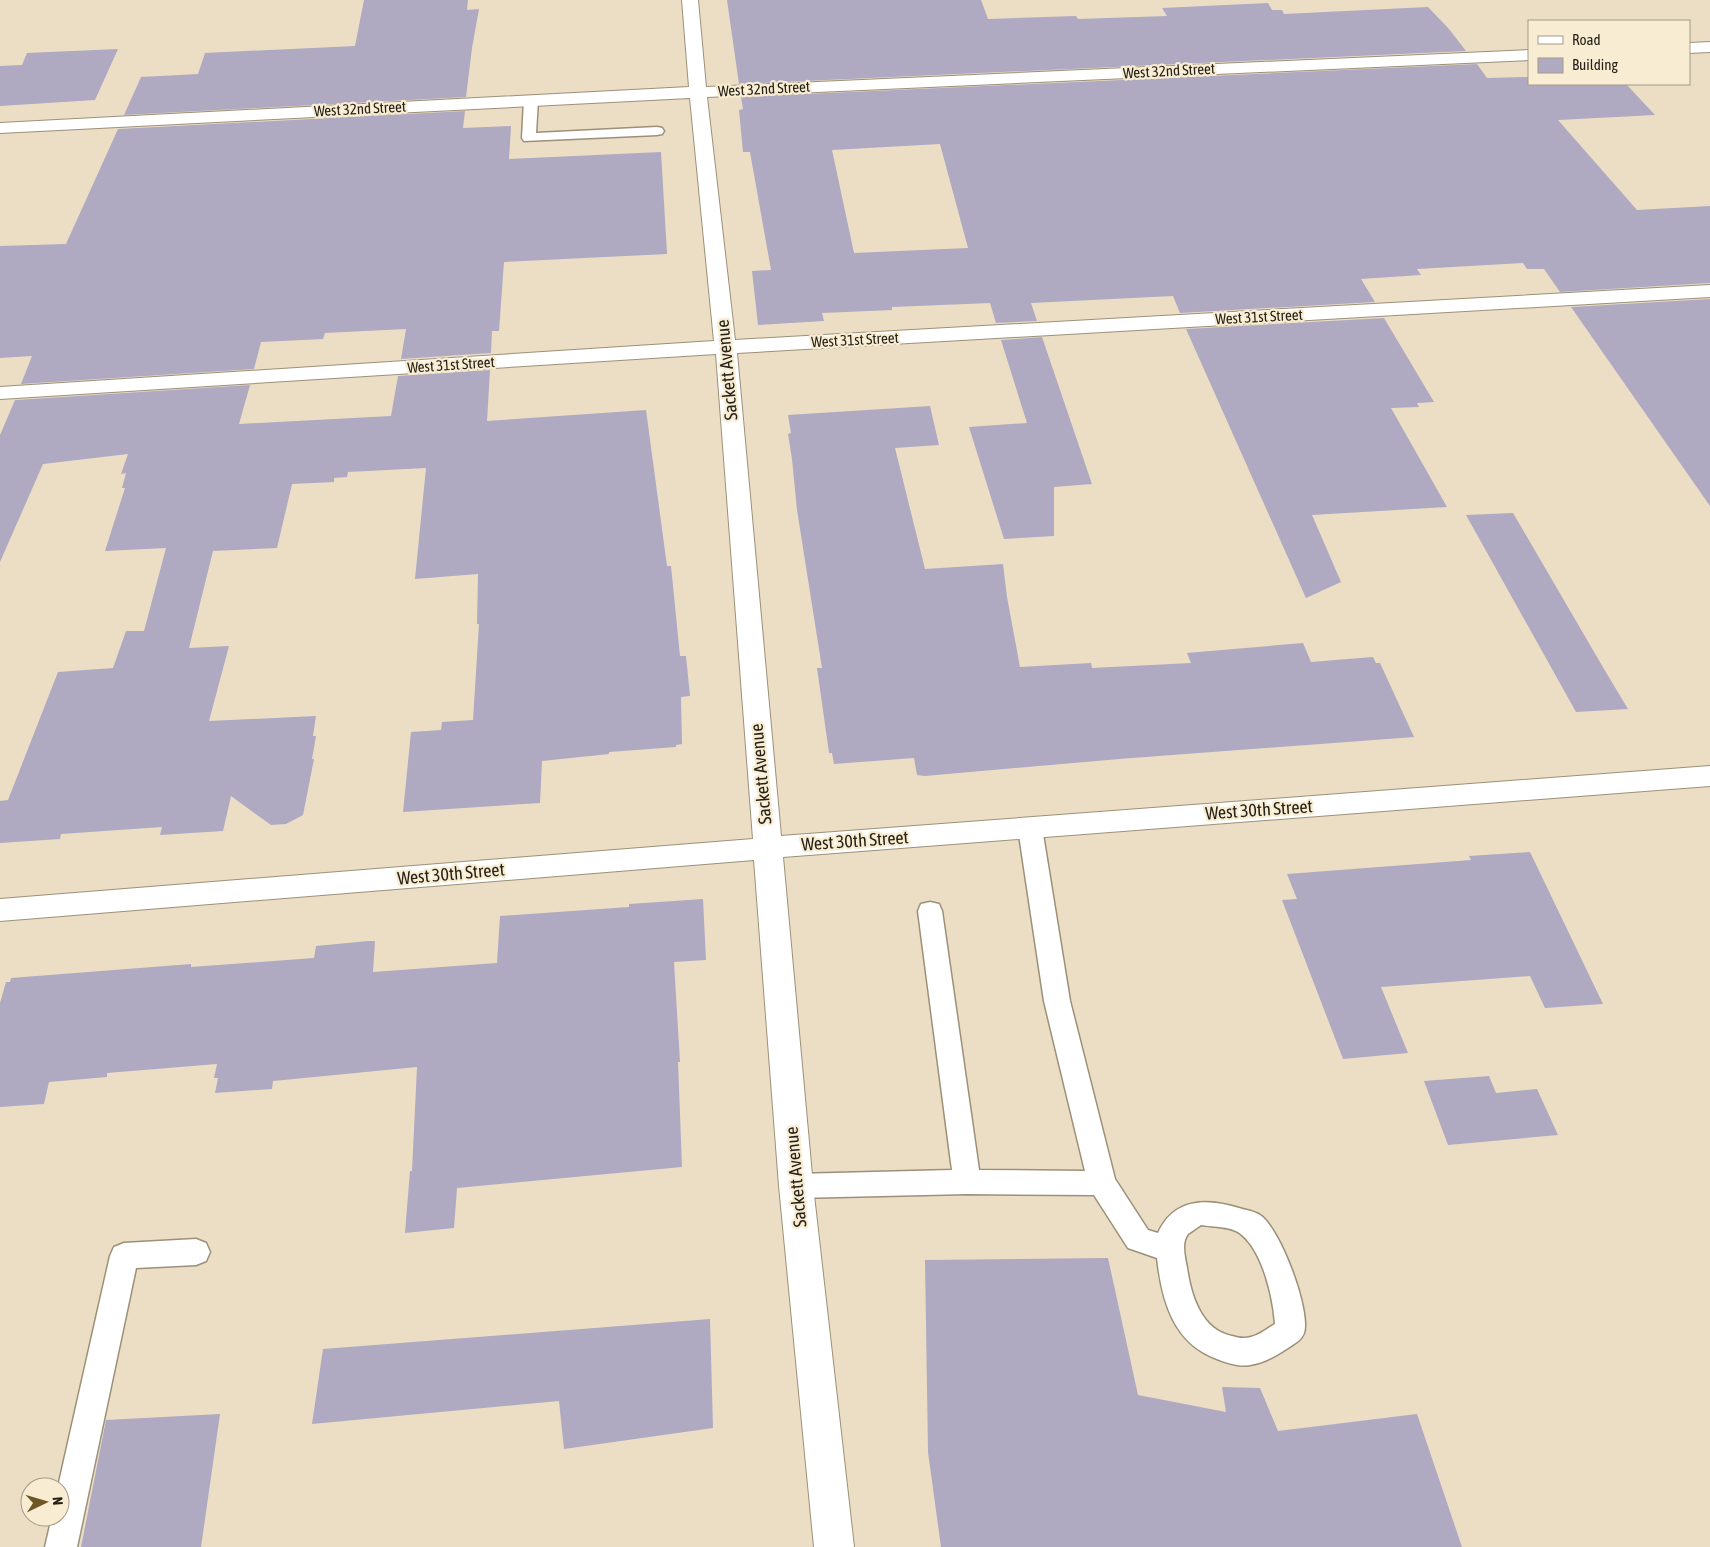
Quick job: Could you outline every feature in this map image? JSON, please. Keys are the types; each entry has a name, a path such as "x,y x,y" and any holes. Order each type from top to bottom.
{"street":[{"name":"Sackett Avenue","path":"690,0 698,92 726,347 796,1186 834,1547"},
{"path":"1690,48 1710,47"},
{"name":"West 32nd Street","path":"0,128 698,92 1528,55"},
{"name":"West 31st Street","path":"0,393 726,347 1710,291"},
{"name":"West 30th Street","path":"0,910 768,848 1710,776"}],"lane":[{"path":"531,100 529,138 657,131"},
{"path":"1030,828 1057,1001 1102,1183 1138,1239 1170,1250"},
{"path":"930,911 968,1182"},
{"path":"796,1186 968,1182 1102,1183"},
{"path":"1200,1213 1225,1216 1251,1224 1269,1248 1288,1302 1290,1331 1253,1351 1239,1352 1218,1347 1199,1336 1184,1313 1174,1285 1170,1250 1169,1242 1182,1220 1200,1213"},
{"path":"61,1547 124,1256 196,1252"}],"building":[{"path":"364,0 468,0 467,10 479,9 466,97 124,115 141,77 198,74 205,53 355,46"},
{"path":"727,0 981,0 988,19 1076,16 1078,19 1167,16 1162,8 1268,3 1272,10 1282,10 1284,14 1428,7 1449,29 1466,51 739,84"},
{"path":"118,49 95,100 0,106 0,66 22,65 27,53"},
{"path":"1477,64 1487,78 1528,77 1528,85 1627,85 1655,115 1558,120 1637,210 1710,206 1710,283 1560,292 1544,269 1527,269 1523,263 1417,269 1421,275 1361,279 1375,302 1180,313 1173,296 1031,303 1037,321 996,323 990,303 892,307 892,310 822,313 824,321 758,325 752,271 771,270 750,152 743,152 739,110 743,109 741,97","holes":["940,144 968,248 854,253 832,150"]},
{"path":"465,111 463,128 511,126 509,159 661,152 667,254 504,262 499,331 492,331 491,353 401,359 406,329 325,333 323,339 261,342 254,369 21,384 32,356 0,358 0,246 66,244 118,129"},
{"path":"1710,299 1710,506 1571,307"},
{"path":"1384,318 1434,402 1417,403 1419,407 1391,408 1447,507 1312,515 1341,582 1306,598 1186,329"},
{"path":"1042,337 1092,484 1054,487 1054,536 1004,539 969,427 1027,423 1001,340"},
{"path":"490,370 487,421 646,410 667,566 671,566 680,656 686,656 690,696 681,697 682,744 676,745 676,747 609,752 609,754 542,761 540,803 403,812 411,732 441,730 442,722 473,720 479,624 477,624 478,574 415,579 426,468 348,472 347,477 334,478 334,482 292,484 277,548 213,551 189,648 229,646 209,721 316,716 313,736 316,736 312,759 314,759 303,815 286,824 271,825 231,796 223,831 160,835 162,827 61,834 60,839 0,843 0,801 8,800 58,672 113,668 126,631 144,631 166,548 105,551 125,488 122,488 126,473 121,474 128,454 43,464 0,562 0,435 15,400 250,385 239,424 391,416 398,376"},
{"path":"930,406 939,445 895,448 925,569 1003,564 1020,667 1091,663 1092,668 1191,663 1187,653 1303,643 1311,662 1373,657 1376,663 1380,663 1414,737 1119,759 925,776 917,775 914,758 834,764 832,753 829,753 817,668 822,668 797,510 788,434 791,433 788,415"},
{"path":"1513,513 1628,709 1576,712 1466,515"},
{"path":"1530,852 1603,1004 1545,1008 1530,976 1381,987 1408,1053 1343,1059 1282,900 1297,899 1287,874 1471,860 1469,856"},
{"path":"703,899 706,960 674,962 680,1062 678,1062 682,1167 457,1188 454,1228 405,1233 410,1171 412,1171 417,1067 273,1081 272,1089 215,1093 218,1078 214,1078 217,1064 107,1073 107,1077 49,1082 44,1104 0,1107 0,1003 6,982 10,982 11,978 191,964 191,967 314,958 316,946 368,941 375,941 373,972 497,963 500,916 629,907 629,904"},
{"path":"1489,1076 1496,1093 1537,1089 1558,1135 1448,1145 1424,1081"},
{"path":"1108,1258 1138,1395 1226,1412 1222,1387 1260,1388 1278,1431 1417,1414 1462,1547 941,1547 928,1452 925,1260"},
{"path":"710,1319 713,1428 564,1449 559,1401 312,1424 323,1349"},
{"path":"220,1414 201,1547 81,1547 106,1420"}]}
